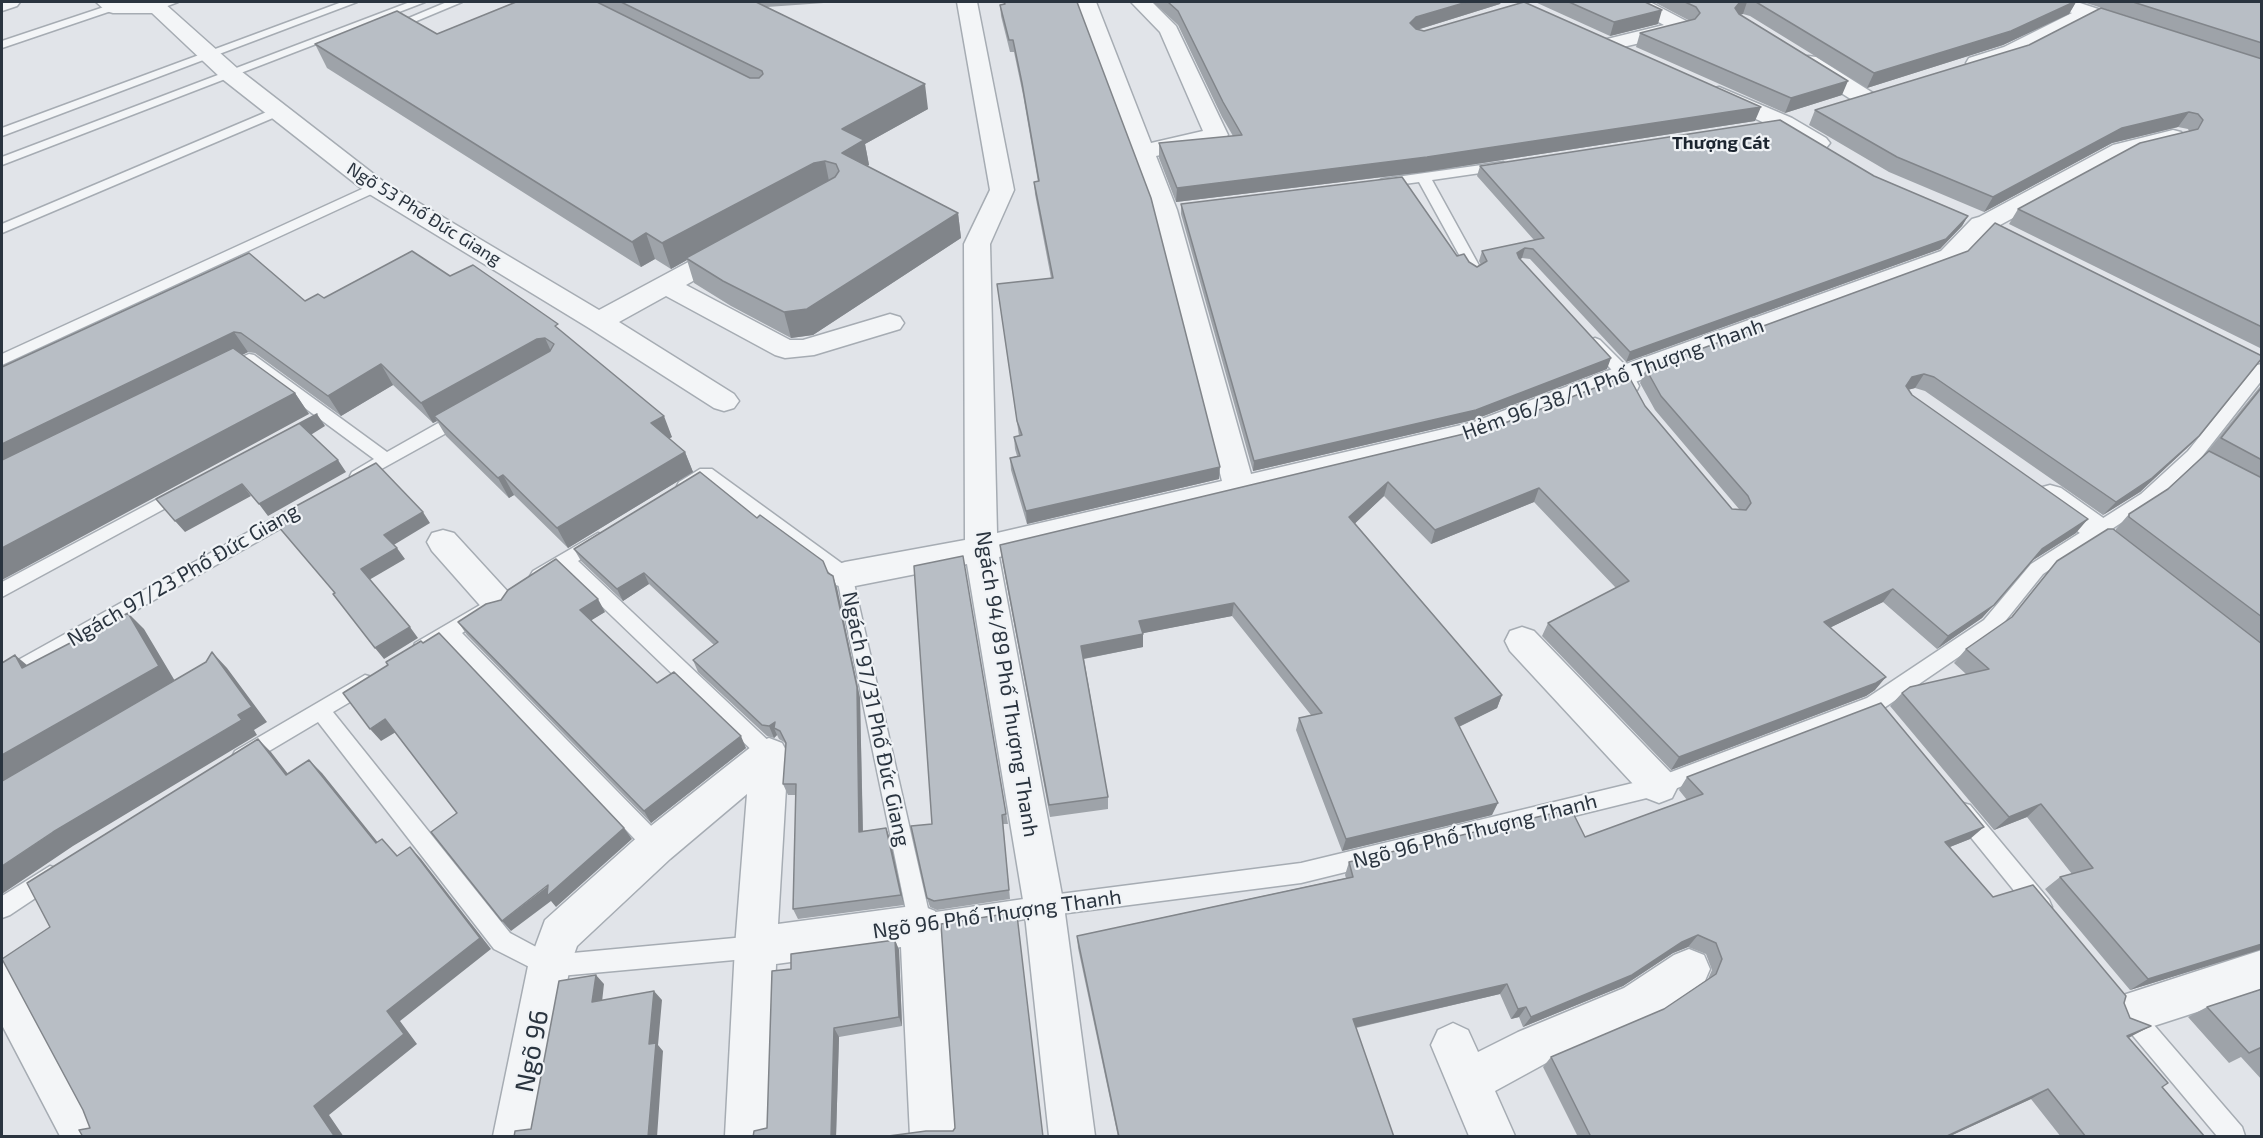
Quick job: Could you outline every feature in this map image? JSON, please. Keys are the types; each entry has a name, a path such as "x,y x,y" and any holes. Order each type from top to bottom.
{"street":[{"path":"2,4 10,2"},
{"name":"Ngách 94/89 Phố Thượng Thanh","path":"967,2 1002,190 977,244 981,549 1044,906 1072,1137"},
{"path":"1086,2 1145,152 1171,210 1239,487"},
{"path":"1141,2 1169,30 1216,135 1145,152"},
{"path":"1610,44 1683,27 1635,2"},
{"path":"2058,2 2152,33"},
{"name":"Ngõ 53 Phố Đức Giang","path":"110,4 164,4 229,73 276,112 375,187 599,322 724,401"},
{"path":"1955,70 2012,52 2085,16 2086,12"},
{"path":"1589,34 1643,59"},
{"path":"1790,51 1865,98"},
{"path":"1697,84 1772,125 1841,157"},
{"path":"1772,125 1888,91"},
{"name":"Hẻm 96/38/11 Phố Thượng Thanh","path":"844,575 981,549 1481,430 1950,257 1983,225 2121,150 2179,136"},
{"path":"599,322 748,240"},
{"path":"666,285 785,349 804,349 890,323"},
{"path":"2030,482 2107,537"},
{"path":"443,542 510,594"},
{"path":"1522,641 1659,786"},
{"path":"748,1137 756,947 769,754"},
{"name":"Ngõ 96","path":"516,1137 549,966 560,934 656,846 769,754"},
{"path":"920,925 933,1137"},
{"name":"Ngõ 96 Phố Thượng Thanh","path":"756,947 920,925"},
{"path":"1492,1137 1460,1063 1533,1047 1640,1003 1689,969"},
{"path":"2121,1004 2262,970"},
{"path":"2,982 84,1137"}],"lane":[{"path":"2,132 351,2"},
{"path":"2,161 419,2"},
{"path":"383,31 456,2"},
{"path":"2,45 110,4"},
{"path":"304,47 320,56"},
{"path":"2,230 276,112"},
{"path":"1365,186 1517,164"},
{"path":"1424,178 1475,272"},
{"path":"2,360 375,187"},
{"path":"1586,333 1625,375 1642,404"},
{"path":"208,380 249,359 387,460"},
{"name":"Ngõ 96 Phố Thượng Thanh","path":"920,925 1044,906 1301,873 1659,786 1874,704 1991,625 2037,569 2107,537 2194,455 2262,369"},
{"path":"345,484 480,407"},
{"path":"303,426 324,415"},
{"path":"2194,455 2213,466"},
{"name":"Ngách 97/31 Phố Đức Giang","path":"666,498 706,473 844,575 920,925"},
{"path":"2,590 199,483"},
{"name":"Ngách 97/23 Phố Đức Giang","path":"2,678 314,501"},
{"path":"409,656 616,529"},
{"path":"566,560 769,754"},
{"path":"449,632 656,846"},
{"path":"231,764 380,674"},
{"path":"1874,704 1889,722"},
{"path":"321,710 502,941 549,966"},
{"path":"1949,795 2054,922"},
{"path":"2,908 62,868"},
{"name":"Ngõ 96 Phố Thượng Thanh","path":"549,966 756,947"},
{"path":"2121,1004 2233,1137"}],"building":[{"path":"516,2 597,2 750,78 759,78 763,74 762,71 621,2 756,2 925,84 842,129 864,140 842,153 958,213 807,309 784,312 723,281 686,258 835,177 839,171 836,164 825,161 814,163 662,243 646,233 632,242 315,44 397,11 437,34"},
{"path":"1004,2 1077,2 1151,198 1220,467 1026,511 1010,458 1020,456 1014,437 1022,435 1017,421 997,284 1053,278 1034,182 1039,181 1022,83 1013,40 1009,40 1000,5 1005,4"},
{"path":"1168,2 1467,2 1416,17 1410,23 1416,29 1424,31 1524,2 1761,107 1427,157 1177,188 1159,143 1242,135 1178,11"},
{"path":"1569,2 1645,2 1662,10 1614,22"},
{"path":"1685,2 1740,2 1735,8 1739,14 1848,81 1791,98 1640,33 1695,19 1700,13 1696,7"},
{"path":"1756,2 2074,2 2011,31 1874,73"},
{"path":"2133,2 2262,2 2262,43"},
{"path":"2101,8 2262,59 2262,327 2018,209 2140,143 2198,129 2203,120 2198,114 2189,112 2122,128 1993,197 1897,157 1815,110 2029,45"},
{"path":"1780,120 1874,176 1968,216 1946,239 1630,352 1533,249 1525,248 1517,253 1519,258 1611,358 1476,410 1254,461 1181,204 1402,177 1457,256 1464,254 1469,262 1477,267 1487,261 1482,251 1544,238 1480,166"},
{"path":"1995,223 2262,358 2199,436 2152,478 2116,502 1934,377 1924,374 1912,377 1906,386 1912,395 2088,519 2042,549 1994,605 1948,636 1893,589 1824,622 1886,677 1876,683 1679,757 1548,623 1629,581 1539,488 1435,530 1388,482 1349,517 1502,695 1455,718 1498,803 1346,839 1299,718 1322,713 1234,603 1139,621 1143,634 1081,646 1108,797 1049,805 1000,545 1497,426 1628,375 1645,406 1732,509 1746,510 1751,503 1748,496 1661,396 1646,369 1968,251"},
{"path":"412,251 450,276 473,265 558,324 555,326 664,416 651,423 685,452 557,528 503,475 498,478 434,416 550,351 554,344 545,338 537,339 421,403 381,364 328,396 241,333 234,332 2,444 2,367 249,253 305,301 318,294 324,298"},
{"path":"233,348 295,393 2,548 2,460"},
{"path":"2262,387 2262,460 2221,438"},
{"path":"317,414 300,424 338,460 259,504 242,484 175,521 156,499"},
{"path":"2209,451 2262,478 2262,617 2129,517 2129,514 2168,489"},
{"path":"376,463 423,512 384,535 397,548 361,569 410,627 375,648 333,594 335,593 272,519"},
{"path":"700,472 757,518 760,515 823,561 828,573 833,576 857,687 859,832 886,828 901,895 793,909 796,784 783,784 786,743 780,731 774,728 775,722 769,726 762,725 693,660 718,642 644,573 617,589 574,549"},
{"path":"2108,529 2113,529 2262,644 2262,944 2148,979 2060,877 2093,868 2041,804 2009,817 1902,693 1910,687 1989,669 1966,649 2012,617 2057,561"},
{"path":"963,556 1006,814 1002,815 1009,890 934,901 927,898 911,826 932,824 914,566"},
{"path":"556,559 598,599 580,610 657,683 674,672 741,736 644,811 458,622 486,604 501,600 508,590"},
{"path":"128,613 159,666 2,755 2,663 15,655 22,668"},
{"path":"439,633 624,828 547,896 548,885 502,921 431,832 457,813 385,719 370,729 343,693 388,665 386,662"},
{"path":"212,652 252,707 238,715 242,720 53,832 2,866 2,781 206,662"},
{"path":"1881,703 1984,827 1945,842 1993,897 2033,885 2126,996 2124,1003 2130,1018 2151,1026 2127,1036 2168,1083 2162,1087 2205,1137 2086,1137 2048,1089 1945,1137 1591,1137 1551,1057 1664,1009 1716,974 1722,959 1716,943 1698,935 1682,942 1632,975 1531,1017 1526,1007 1518,1009 1507,984 1353,1019 1394,1137 1119,1137 1077,936 1353,877 1349,862 1571,809 1585,837 1703,794 1687,777"},
{"path":"258,739 286,775 309,760 376,843 382,839 397,856 410,847 480,938 387,1011 404,1034 314,1106 335,1137 83,1137 79,1130 90,1128 83,1110 2,959 50,927 27,883"},
{"path":"1011,913 1011,916 1017,915 1043,1137 881,1137 926,1131 953,1131 955,1128 941,924"},
{"path":"895,940 899,1017 834,1028 831,1137 753,1137 754,1131 767,1128 772,971 791,969 791,954"},
{"path":"596,975 592,1002 654,991 649,1044 656,1043 648,1137 514,1137 515,1131 531,1129 559,981"},
{"path":"2262,989 2262,1047 2249,1053 2207,1007"}],"district":[{"name":"Thượng Cát","path":"1721,143"}]}
